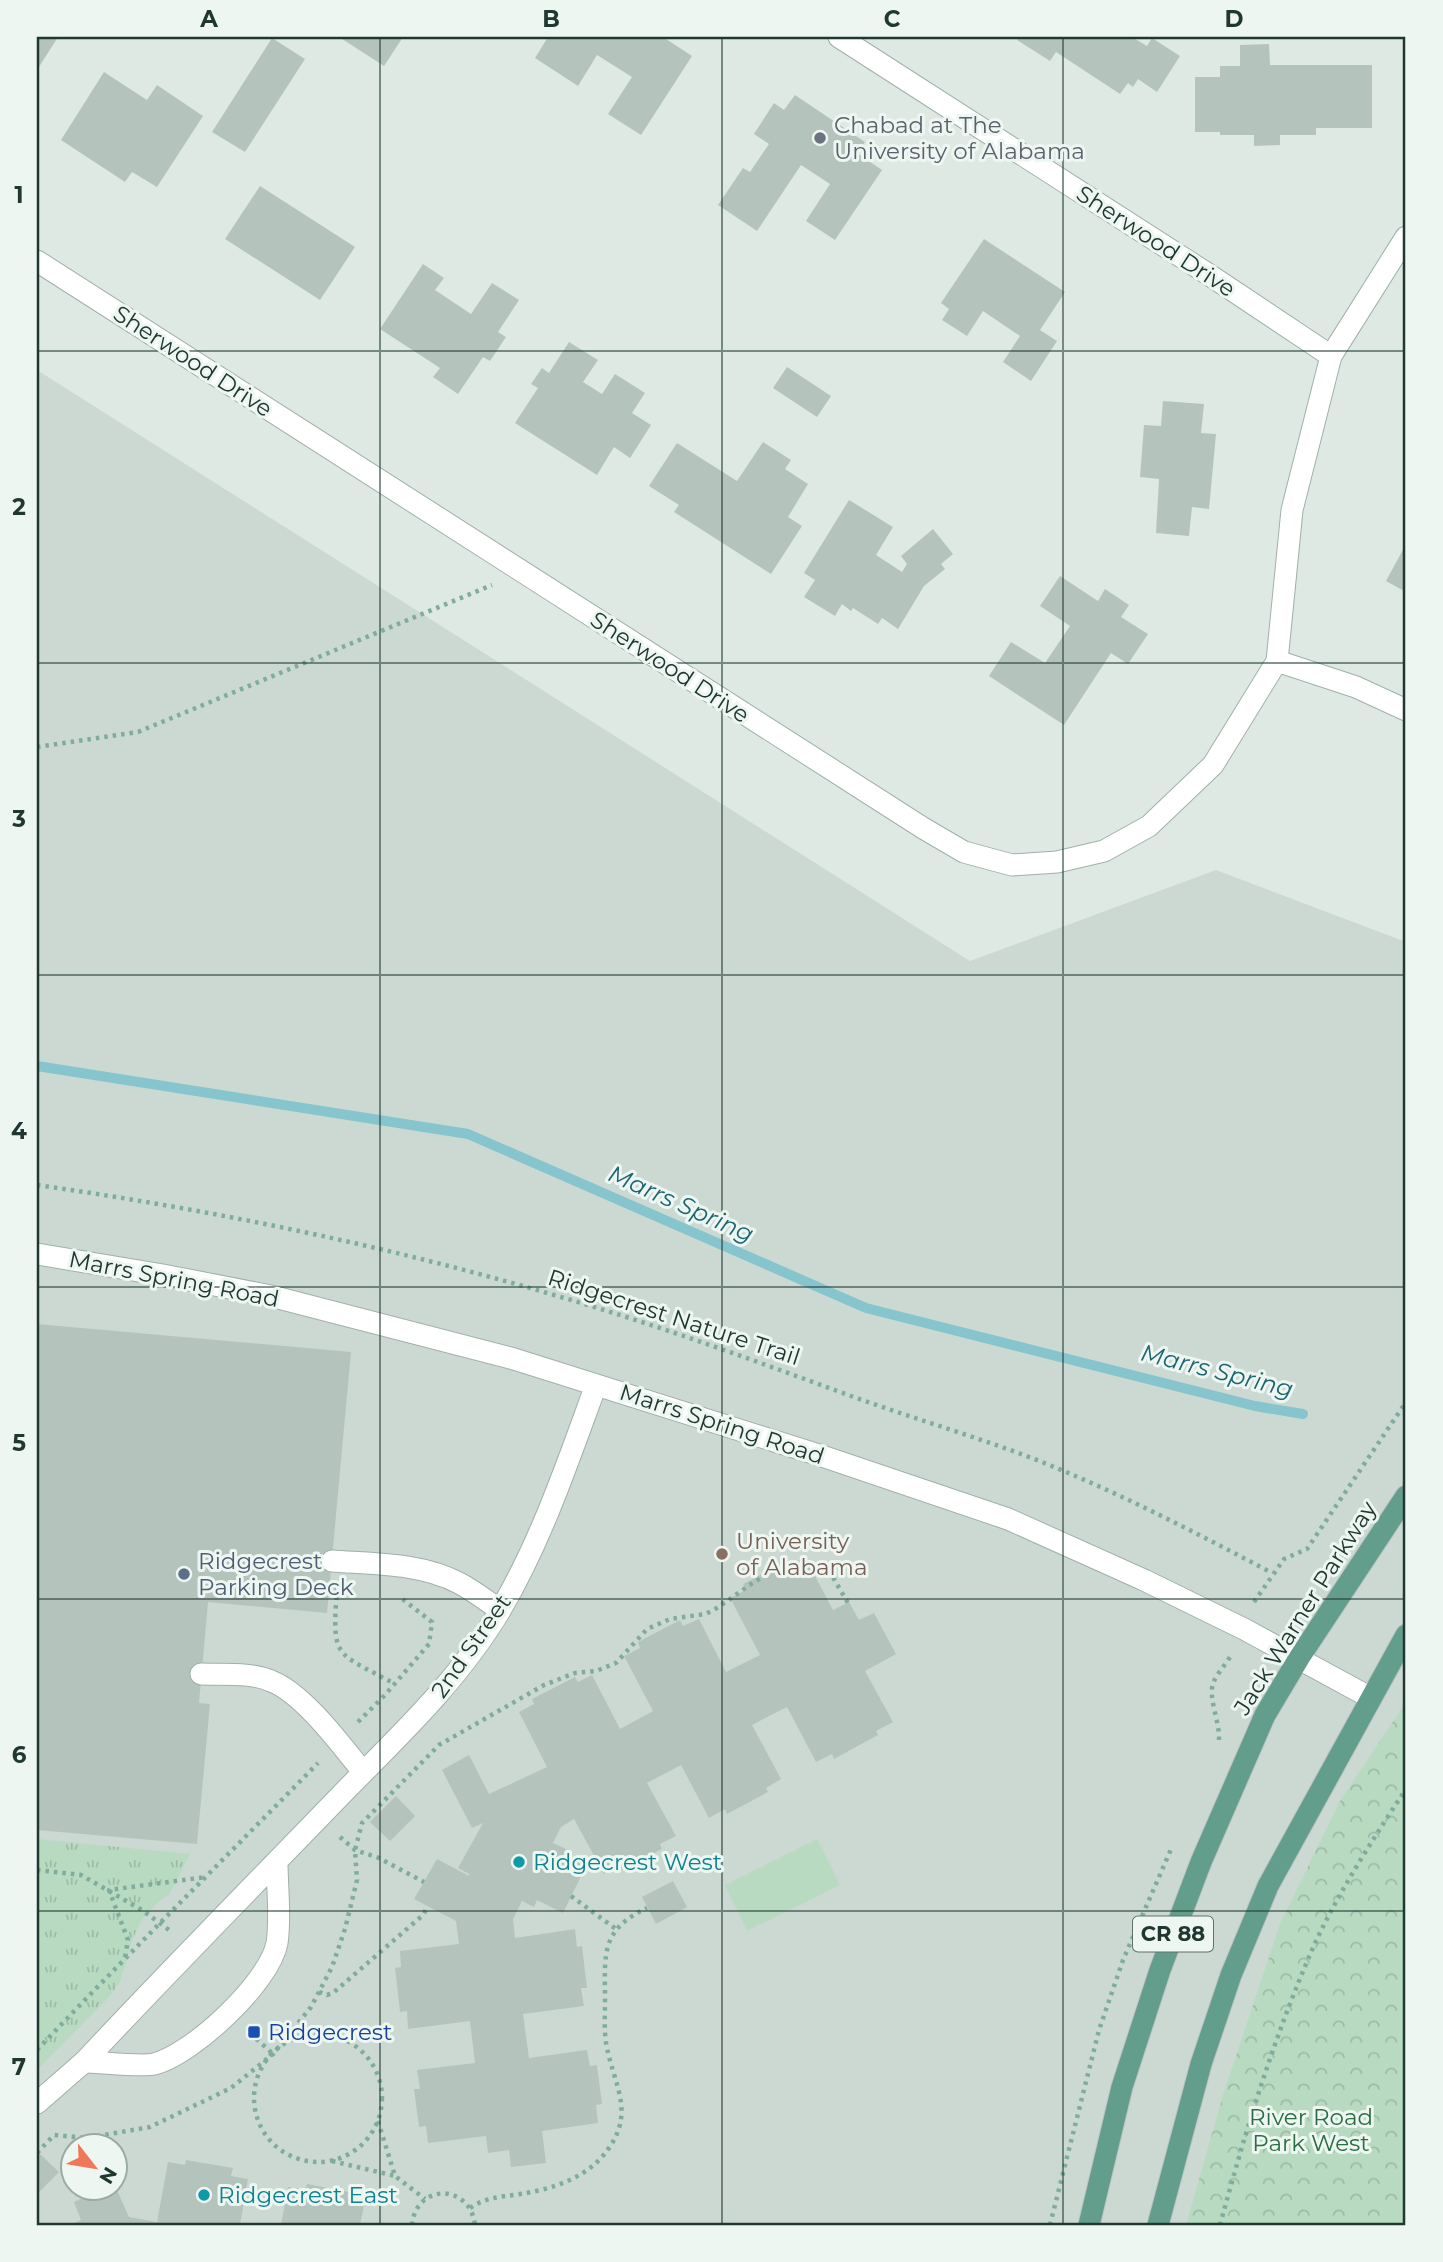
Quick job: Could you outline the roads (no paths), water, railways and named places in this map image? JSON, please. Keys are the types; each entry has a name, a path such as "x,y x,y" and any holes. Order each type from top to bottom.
{"main road":[{"name":"Jack Warner Parkway","path":"1089,2225 1122,2087 1160,1970 1200,1862 1265,1715 1299,1658 1406,1496"},
{"path":"1158,2225 1202,2064 1231,1975 1268,1886 1406,1635"}],"street":[{"name":"Sherwood Drive","path":"839,37 1331,356"},
{"name":"Sherwood Drive","path":"37,261 923,828 964,852 1012,865 1057,862 1104,851 1149,827 1213,765 1277,661 1292,510 1331,356 1406,237"},
{"path":"1277,661 1356,687 1406,710"},
{"name":"Marrs Spring Road","path":"37,1254 271,1296 513,1359 822,1456 1008,1519 1144,1580 1244,1629 1371,1698"},
{"name":"2nd Street","path":"37,2103 84,2062 193,1946 426,1709 464,1663 500,1610 537,1542 596,1385"},
{"path":"332,1561 403,1566 430,1572 458,1583 500,1610"},
{"path":"201,1674 252,1676 272,1681 289,1691 339,1742 363,1772"},
{"path":"84,2062 154,2064 192,2044 228,2015 260,1979 277,1944 277,1862"}],"waterway":[{"name":"Marrs Spring","path":"37,1066 468,1134 866,1308 1255,1406 1303,1414"}],"place":[{"name":"Chabad at The University of Alabama","path":"820,138"},
{"name":"University of Alabama","path":"722,1554"},
{"name":"Ridgecrest Parking Deck","path":"184,1574"},
{"name":"Ridgecrest West","path":"519,1862"},
{"name":"Ridgecrest","path":"254,2032"},
{"name":"Ridgecrest East","path":"204,2195"}],"park label":[{"name":"River Road Park West","path":"1311,2130"}]}
